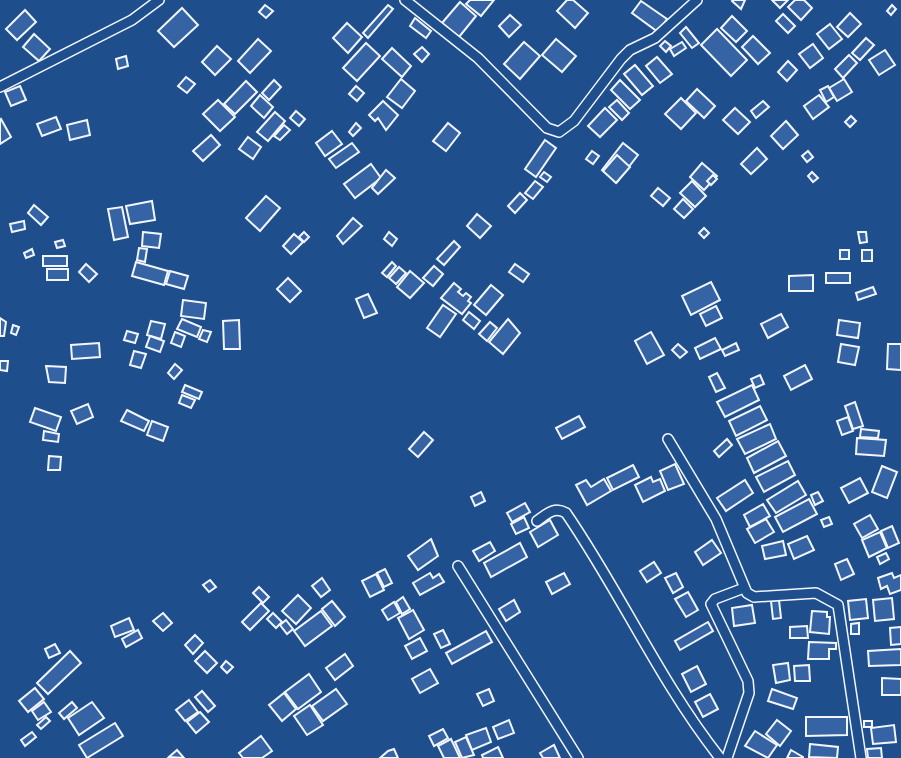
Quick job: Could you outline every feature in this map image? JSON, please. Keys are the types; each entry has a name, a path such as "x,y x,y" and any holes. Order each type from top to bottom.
{"street":[{"path":"0,87 132,20 159,0"},
{"path":"405,0 478,58 547,128 559,132 574,121 630,50 655,38 697,0"},
{"path":"668,439 716,519 744,588 754,597 816,593 838,605 861,758"},
{"path":"537,521 552,511 560,510 566,513 611,582 691,720 720,758"},
{"path":"458,566 578,758"},
{"path":"727,758 749,693 748,681 711,604 715,599 744,588"}],"building":[{"path":"470,0 494,0 481,16 466,4"},
{"path":"567,0 573,0 588,13 575,28 557,11"},
{"path":"733,0 745,0 741,9 732,1"},
{"path":"772,0 788,0 780,8"},
{"path":"795,0 804,0 812,8 801,20 788,7"},
{"path":"641,1 667,19 658,32 632,13"},
{"path":"460,2 476,16 459,37 442,23"},
{"path":"265,5 273,11 266,18 259,12"},
{"path":"388,5 393,9 368,38 363,33"},
{"path":"892,5 896,9 891,15 887,11"},
{"path":"182,8 198,25 174,47 158,31"},
{"path":"25,10 36,22 17,40 6,29"},
{"path":"850,13 861,24 848,37 837,27"},
{"path":"783,14 795,26 788,33 776,21"},
{"path":"510,15 521,25 509,37 499,26"},
{"path":"732,16 747,31 736,42 721,28"},
{"path":"415,18 431,31 426,38 410,26"},
{"path":"347,23 362,37 348,53 333,38"},
{"path":"830,24 842,39 829,49 817,34"},
{"path":"686,27 699,43 692,48 680,33"},
{"path":"717,29 747,60 731,76 701,45"},
{"path":"34,34 50,49 39,61 23,47"},
{"path":"753,36 770,53 758,64 742,47"},
{"path":"866,38 874,45 860,60 852,53"},
{"path":"258,39 271,51 250,73 238,61"},
{"path":"556,39 576,56 562,72 542,55"},
{"path":"665,41 671,46 666,52 660,46"},
{"path":"524,42 540,56 520,79 504,64"},
{"path":"682,42 686,48 674,56 670,49"},
{"path":"366,43 380,56 357,81 343,68"},
{"path":"813,44 823,58 810,68 799,54"},
{"path":"217,46 231,59 215,75 202,62"},
{"path":"422,47 429,54 422,62 414,54"},
{"path":"392,48 411,66 402,77 382,59"},
{"path":"885,50 895,65 879,75 869,60"},
{"path":"849,55 857,63 843,78 835,69"},
{"path":"126,56 128,66 118,69 116,59"},
{"path":"657,57 672,74 660,83 646,66"},
{"path":"788,61 797,70 787,81 778,72"},
{"path":"635,65 653,86 642,95 624,74"},
{"path":"186,77 195,84 187,93 178,86"},
{"path":"401,79 415,91 402,108 387,97"},
{"path":"844,79 852,92 837,101 829,88"},
{"path":"274,80 281,87 269,100 262,93"},
{"path":"620,80 640,100 630,109 611,90"},
{"path":"246,81 257,92 235,114 224,104"},
{"path":"20,86 26,100 11,106 5,92"},
{"path":"356,86 364,93 357,101 349,94"},
{"path":"828,86 834,97 826,102 820,90"},
{"path":"697,89 715,106 704,118 686,101"},
{"path":"260,95 273,107 264,118 251,106"},
{"path":"819,95 829,107 813,119 804,106"},
{"path":"681,98 696,113 681,129 665,114"},
{"path":"218,100 235,117 220,131 203,114"},
{"path":"617,100 629,113 622,120 609,107"},
{"path":"383,101 398,115 386,130 378,118 375,121 369,115"},
{"path":"763,101 769,107 756,118 751,111"},
{"path":"605,108 617,120 600,137 588,126"},
{"path":"735,108 750,122 738,134 723,120"},
{"path":"296,111 305,119 299,126 290,118"},
{"path":"275,112 285,121 268,141 257,132"},
{"path":"851,116 856,121 850,127 845,122"},
{"path":"56,117 61,129 42,136 37,124"},
{"path":"0,120 11,137 0,144"},
{"path":"87,120 90,135 70,140 67,125"},
{"path":"786,121 798,135 783,149 771,136"},
{"path":"356,123 361,128 353,136 349,132"},
{"path":"448,123 460,133 446,151 433,141"},
{"path":"284,125 290,130 280,140 274,136"},
{"path":"332,131 342,144 325,156 316,143"},
{"path":"211,135 220,145 203,161 193,151"},
{"path":"248,137 261,147 253,159 239,149"},
{"path":"545,140 556,148 536,177 525,169"},
{"path":"352,143 359,152 336,168 329,159"},
{"path":"623,143 638,155 617,182 602,170"},
{"path":"757,148 767,159 751,174 741,164"},
{"path":"592,151 599,156 593,164 586,159"},
{"path":"808,151 813,157 807,162 802,156"},
{"path":"617,155 630,167 616,183 603,171"},
{"path":"702,163 717,176 704,190 690,177"},
{"path":"371,164 381,178 355,198 344,184"},
{"path":"386,170 395,178 378,194 372,188"},
{"path":"544,172 551,177 547,182 540,177"},
{"path":"812,172 818,178 813,182 808,176"},
{"path":"713,175 717,179 711,185 707,181"},
{"path":"535,181 543,187 533,199 525,193"},
{"path":"692,181 706,196 695,207 680,193"},
{"path":"658,188 670,198 663,206 651,196"},
{"path":"520,193 527,200 515,213 508,206"},
{"path":"266,196 280,208 260,231 246,218"},
{"path":"683,199 693,209 684,218 674,209"},
{"path":"152,201 155,220 130,224 126,206"},
{"path":"34,205 48,217 41,225 28,213"},
{"path":"122,207 128,237 114,240 108,209"},
{"path":"477,214 491,226 480,238 467,226"},
{"path":"353,218 362,226 343,244 337,236"},
{"path":"24,221 25,229 12,232 10,224"},
{"path":"704,228 709,233 704,238 699,233"},
{"path":"143,232 161,234 159,248 142,246"},
{"path":"304,232 309,237 304,242 299,237"},
{"path":"389,232 397,239 392,246 384,239"},
{"path":"858,232 866,232 867,242 860,243"},
{"path":"294,234 303,242 291,254 283,246"},
{"path":"63,240 65,246 57,248 55,242"},
{"path":"454,241 460,247 444,265 437,259"},
{"path":"139,248 147,249 145,262 137,260"},
{"path":"32,249 34,255 26,258 24,253"},
{"path":"840,250 849,250 849,259 840,259"},
{"path":"862,250 872,250 872,261 862,261"},
{"path":"43,256 67,256 67,266 43,266"},
{"path":"136,262 168,271 164,285 132,276"},
{"path":"392,262 396,266 387,277 382,273"},
{"path":"86,264 97,274 89,282 79,272"},
{"path":"515,264 529,274 523,282 509,272"},
{"path":"434,266 443,274 433,286 423,278"},
{"path":"399,267 406,273 396,284 389,278"},
{"path":"47,269 68,269 68,280 47,280"},
{"path":"170,271 188,276 184,289 166,284"},
{"path":"410,271 424,283 410,298 397,287"},
{"path":"826,273 850,273 850,283 826,283"},
{"path":"813,275 813,291 789,291 789,276"},
{"path":"288,278 301,291 290,302 277,289"},
{"path":"711,282 720,300 691,315 682,296"},
{"path":"454,283 461,289 458,292 471,297 468,301 471,303 462,314 441,298"},
{"path":"491,285 503,295 486,315 474,305"},
{"path":"873,287 876,294 858,300 856,293"},
{"path":"368,294 377,313 364,318 356,299"},
{"path":"183,300 206,303 204,319 181,316"},
{"path":"443,305 456,314 440,337 427,328"},
{"path":"716,306 722,318 706,326 700,314"},
{"path":"469,312 480,321 474,329 463,320"},
{"path":"781,314 788,327 768,338 761,324"},
{"path":"0,318 6,322 4,336 0,336"},
{"path":"182,319 201,327 197,337 177,329"},
{"path":"508,319 520,333 503,354 489,342"},
{"path":"239,320 240,349 224,349 223,321"},
{"path":"839,320 860,323 858,338 837,335"},
{"path":"151,321 165,324 161,339 147,335"},
{"path":"490,322 497,328 487,341 479,334"},
{"path":"13,325 19,327 16,335 11,333"},
{"path":"203,330 211,332 207,342 199,339"},
{"path":"127,331 138,334 135,343 124,340"},
{"path":"175,332 185,336 181,347 171,343"},
{"path":"651,332 664,355 647,364 635,341"},
{"path":"150,336 164,341 160,352 146,347"},
{"path":"715,338 721,349 700,359 695,348"},
{"path":"99,343 100,357 72,359 71,345"},
{"path":"736,343 739,350 725,356 722,350"},
{"path":"678,344 687,352 680,358 672,350"},
{"path":"841,344 859,347 855,365 838,362"},
{"path":"888,344 901,344 901,370 887,369"},
{"path":"134,351 146,354 141,368 130,365"},
{"path":"0,361 8,361 7,371 0,370"},
{"path":"175,364 182,370 174,379 168,373"},
{"path":"805,365 812,379 791,390 784,376"},
{"path":"46,366 66,367 65,383 49,382"},
{"path":"717,373 725,388 716,392 709,377"},
{"path":"760,375 764,384 755,388 751,379"},
{"path":"185,385 202,392 199,399 182,392"},
{"path":"752,385 759,400 725,417 717,402"},
{"path":"182,395 195,400 191,408 179,403"},
{"path":"855,402 863,426 853,429 845,406"},
{"path":"88,404 93,417 77,424 71,411"},
{"path":"760,406 767,420 736,436 729,421"},
{"path":"35,408 61,417 56,431 30,422"},
{"path":"127,410 149,421 144,431 121,421"},
{"path":"579,416 585,427 562,439 556,428"},
{"path":"848,417 853,431 842,435 837,421"},
{"path":"152,421 168,427 163,441 147,435"},
{"path":"770,424 776,439 745,454 737,439"},
{"path":"861,429 879,431 878,438 860,437"},
{"path":"44,431 59,434 58,442 43,440"},
{"path":"424,432 433,440 418,457 409,449"},
{"path":"857,438 886,440 884,456 856,454"},
{"path":"727,439 732,445 719,457 714,451"},
{"path":"778,441 786,456 754,473 747,458"},
{"path":"49,456 61,457 60,470 48,470"},
{"path":"788,461 795,475 764,492 756,477"},
{"path":"675,464 684,484 668,490 660,471"},
{"path":"633,465 639,477 613,490 607,478"},
{"path":"882,466 897,472 887,498 872,492"},
{"path":"651,477 653,482 660,479 665,491 643,502 635,485"},
{"path":"860,478 868,493 849,503 841,488"},
{"path":"604,479 611,491 587,505 576,485 586,480 591,487"},
{"path":"745,480 753,493 726,511 717,498"},
{"path":"798,481 806,495 776,513 767,500"},
{"path":"481,492 485,501 475,506 471,497"},
{"path":"818,492 823,501 815,505 811,495"},
{"path":"809,499 817,514 783,532 775,517"},
{"path":"525,503 530,512 512,522 507,513"},
{"path":"763,504 770,516 750,527 744,515"},
{"path":"870,515 878,529 862,538 854,524"},
{"path":"524,517 529,528 516,534 511,524"},
{"path":"829,517 832,524 824,527 821,520"},
{"path":"766,519 774,532 755,543 747,529"},
{"path":"550,520 558,535 538,547 530,532"},
{"path":"892,526 899,543 888,548 881,531"},
{"path":"880,532 887,548 869,557 862,540"},
{"path":"807,536 814,550 794,559 788,544"},
{"path":"431,539 438,556 418,570 408,556"},
{"path":"712,540 721,553 703,565 695,552"},
{"path":"783,541 786,555 765,559 762,546"},
{"path":"490,542 495,551 479,561 473,551"},
{"path":"520,543 527,557 491,577 484,563"},
{"path":"886,553 889,559 880,564 877,557"},
{"path":"847,559 854,574 841,580 835,564"},
{"path":"654,562 661,573 647,582 640,571"},
{"path":"385,569 392,583 384,587 377,573"},
{"path":"430,573 433,578 439,574 444,582 420,595 413,583"},
{"path":"564,573 570,584 552,594 546,582"},
{"path":"676,573 683,587 673,593 665,578"},
{"path":"892,573 894,578 901,575 901,590 890,594 887,586 881,589 878,578"},
{"path":"376,574 384,590 370,597 362,581"},
{"path":"322,578 330,590 321,597 312,586"},
{"path":"210,580 216,587 209,592 203,585"},
{"path":"259,587 269,597 263,603 253,593"},
{"path":"688,592 698,610 686,617 675,599"},
{"path":"298,595 311,608 296,624 282,611"},
{"path":"403,597 410,609 402,614 396,602"},
{"path":"892,598 894,619 875,621 873,600"},
{"path":"866,599 868,618 850,620 848,601"},
{"path":"514,600 520,612 506,621 499,609"},
{"path":"779,600 781,618 773,619 771,601"},
{"path":"332,601 345,617 335,626 322,609"},
{"path":"394,602 400,613 388,620 382,610"},
{"path":"261,603 269,611 250,630 242,622"},
{"path":"752,605 755,623 734,626 732,608"},
{"path":"413,610 424,630 409,639 398,618"},
{"path":"321,611 332,626 305,646 294,631"},
{"path":"812,611 827,612 827,617 830,617 829,634 810,632"},
{"path":"163,613 172,623 163,631 153,621"},
{"path":"273,613 282,622 276,628 267,619"},
{"path":"129,618 134,630 115,637 111,626"},
{"path":"286,620 293,629 287,634 280,625"},
{"path":"708,622 713,631 680,650 675,641"},
{"path":"859,623 859,634 851,634 851,624"},
{"path":"807,626 808,638 790,638 790,627"},
{"path":"901,627 901,644 891,645 890,628"},
{"path":"138,630 142,638 126,647 122,639"},
{"path":"443,630 450,644 441,648 434,634"},
{"path":"486,631 492,642 452,664 446,653"},
{"path":"195,635 203,643 193,654 185,645"},
{"path":"420,638 427,651 412,659 405,646"},
{"path":"809,642 836,643 836,649 829,649 829,659 808,659"},
{"path":"55,644 60,653 49,658 45,649"},
{"path":"901,649 901,665 869,666 868,651"},
{"path":"70,651 81,663 48,694 37,683"},
{"path":"205,651 217,663 207,673 195,661"},
{"path":"345,654 353,666 335,680 326,668"},
{"path":"226,661 233,667 227,673 221,667"},
{"path":"788,663 790,680 776,683 773,665"},
{"path":"809,665 810,681 795,681 794,666"},
{"path":"697,666 706,684 691,692 682,674"},
{"path":"430,669 438,683 420,693 412,679"},
{"path":"309,674 321,692 298,709 285,692"},
{"path":"882,678 901,679 901,695 882,695"},
{"path":"35,688 44,699 28,712 19,701"},
{"path":"336,689 347,704 323,721 312,706"},
{"path":"489,689 494,701 483,706 477,694"},
{"path":"772,689 797,698 793,709 768,701"},
{"path":"202,691 215,706 208,712 195,697"},
{"path":"284,693 296,709 282,721 269,705"},
{"path":"710,694 718,709 703,717 695,702"},
{"path":"189,700 198,712 185,721 176,710"},
{"path":"44,702 51,712 38,720 32,711"},
{"path":"72,702 77,708 64,719 59,713"},
{"path":"92,702 104,718 79,735 68,718"},
{"path":"310,705 323,725 307,735 294,716"},
{"path":"200,712 209,722 196,733 187,722"},
{"path":"46,717 50,721 41,729 37,725"},
{"path":"806,717 847,717 847,735 806,736"},
{"path":"509,720 514,733 498,739 493,727"},
{"path":"777,720 791,731 780,746 766,734"},
{"path":"864,721 872,721 872,727 864,727"},
{"path":"115,723 123,736 87,758 79,745"},
{"path":"894,725 896,742 873,744 871,728"},
{"path":"486,728 491,742 472,750 466,735"},
{"path":"443,729 448,738 434,746 429,736"},
{"path":"755,731 777,745 768,758 745,746"},
{"path":"32,732 36,737 25,746 21,740"},
{"path":"261,736 272,751 262,758 243,758 239,753"},
{"path":"466,737 474,755 462,758 455,742"},
{"path":"451,739 460,758 444,758 438,746"},
{"path":"810,744 838,747 837,758 809,757"},
{"path":"554,745 560,758 543,758 540,753"},
{"path":"498,747 503,758 483,758 482,755"},
{"path":"881,748 882,758 868,758 867,749"},
{"path":"394,749 398,758 380,758 388,751"},
{"path":"177,750 184,758 169,757"},
{"path":"791,750 803,757 803,758 787,758"}]}
